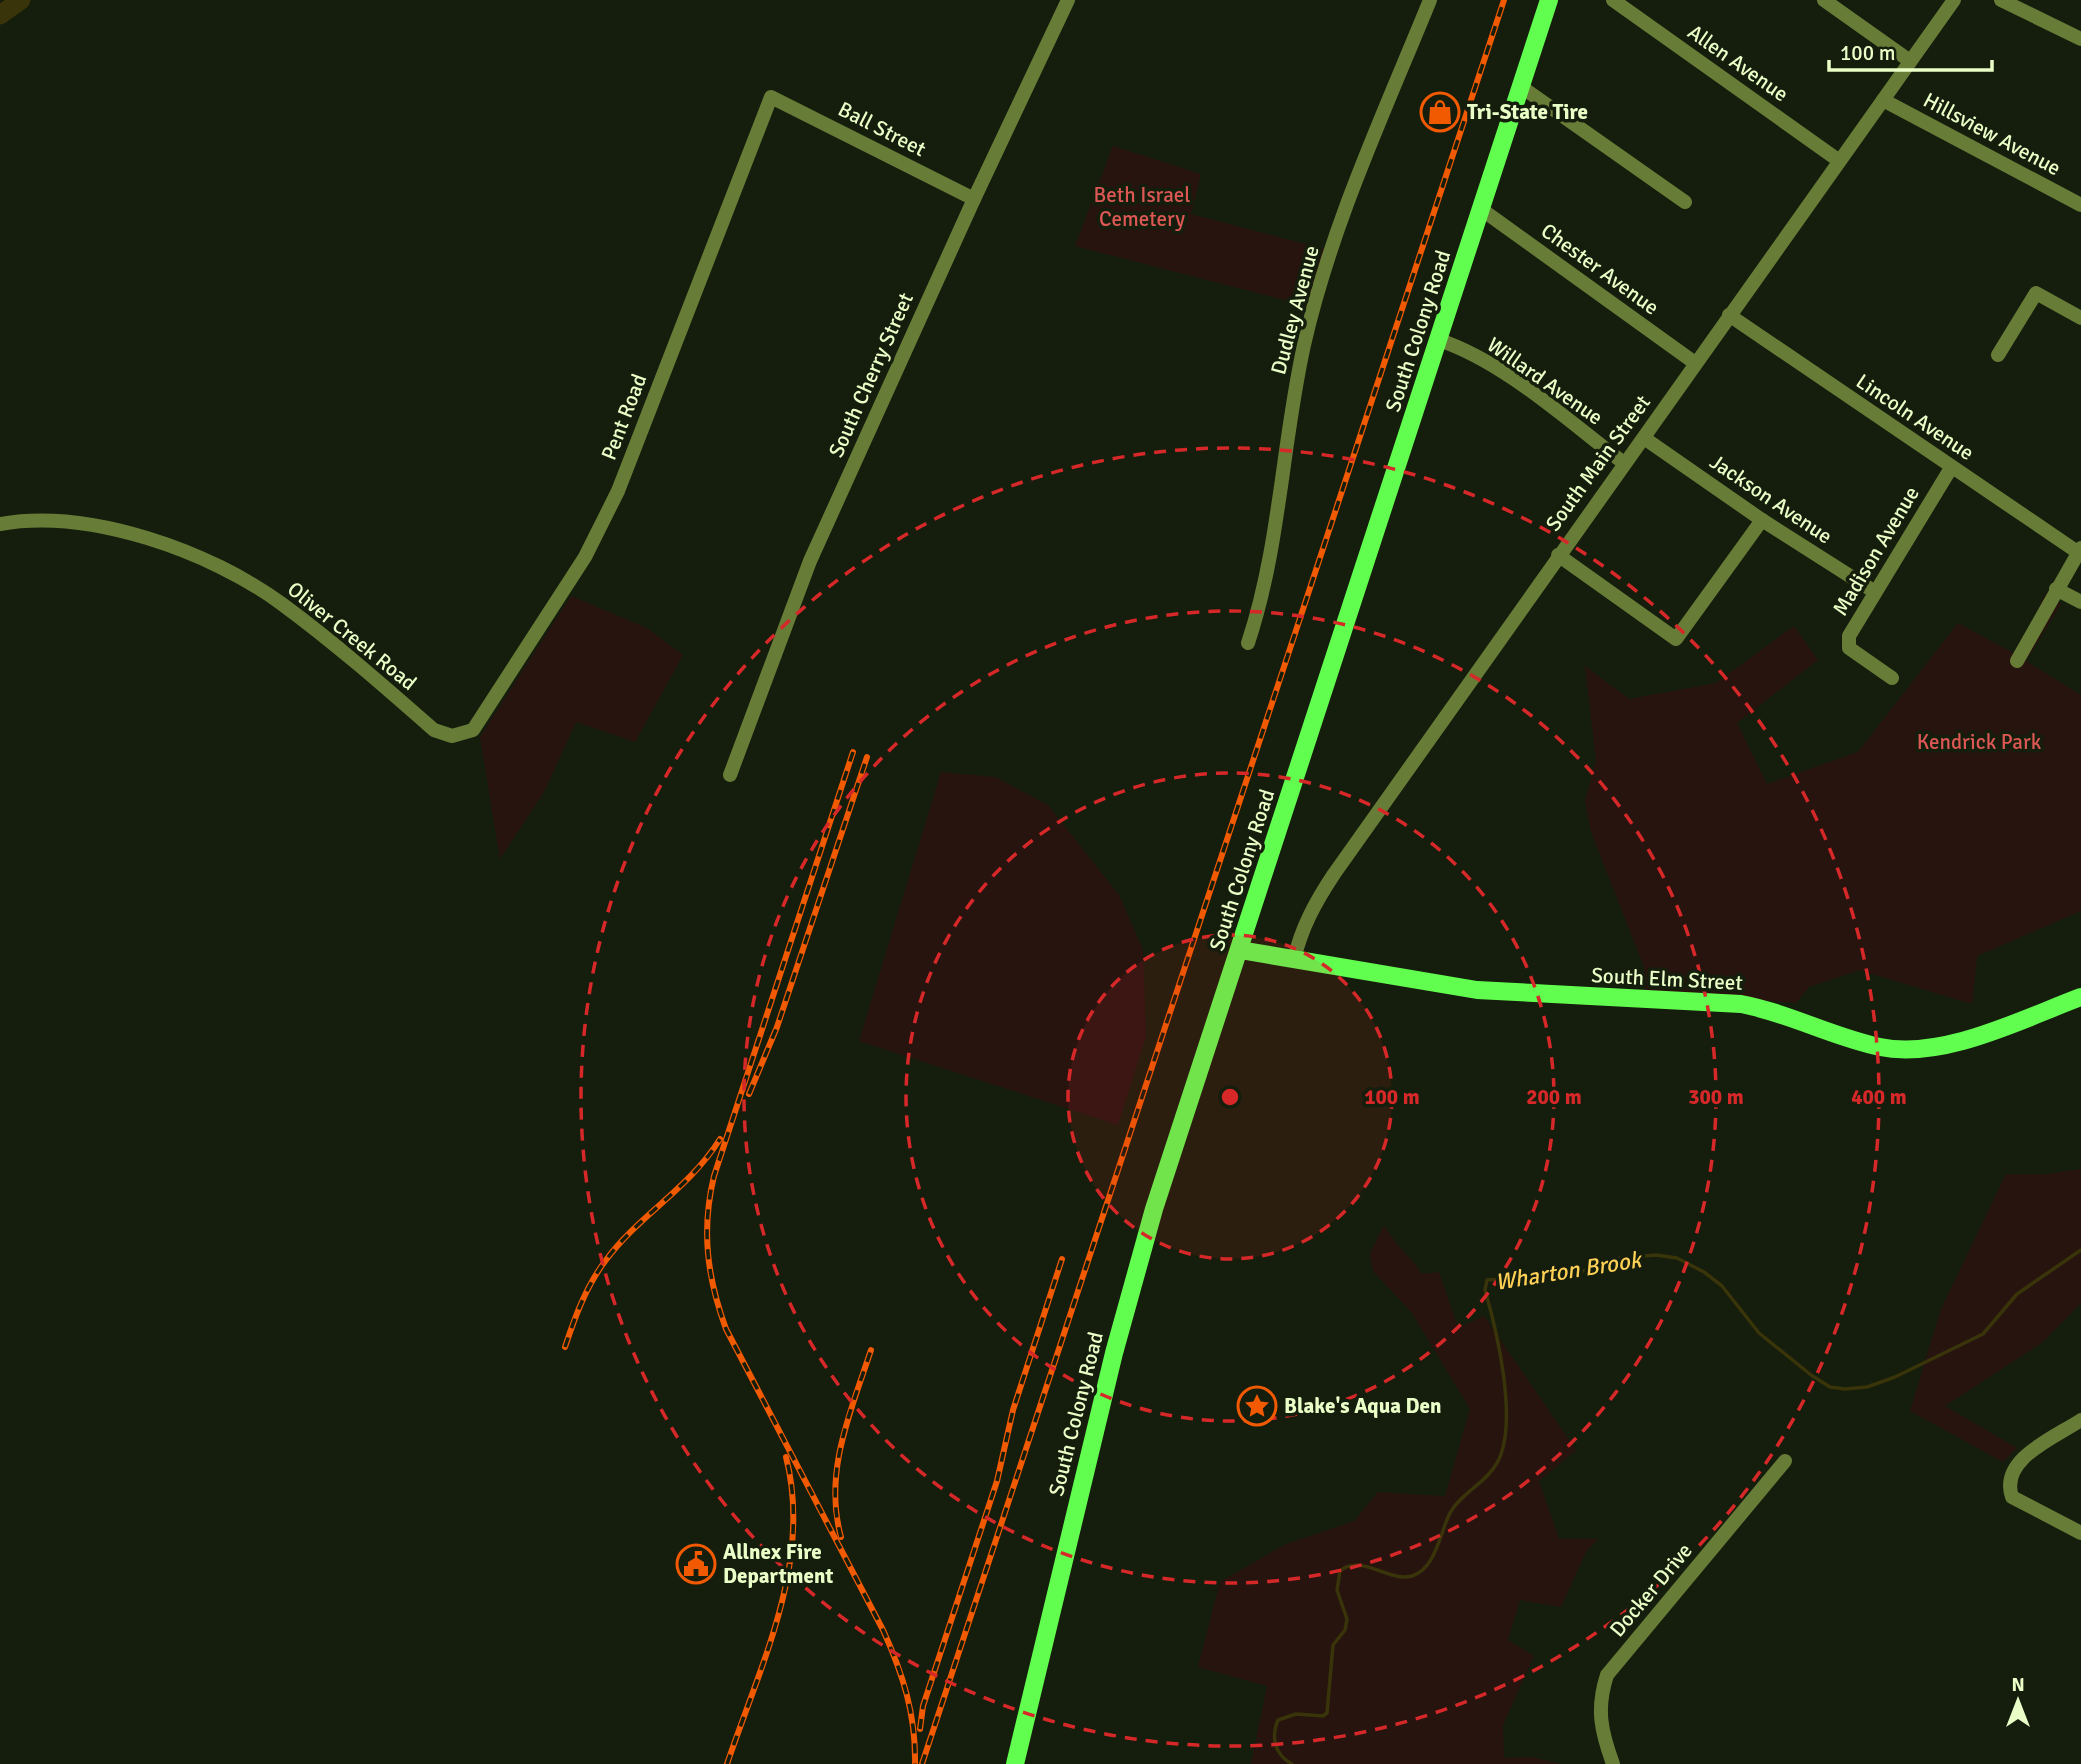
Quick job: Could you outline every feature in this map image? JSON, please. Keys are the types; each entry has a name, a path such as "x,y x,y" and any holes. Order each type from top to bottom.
{"main road":[{"name":"South Colony Road","path":"1015,1764 1127,1304 1154,1209 1549,0"},
{"name":"South Elm Street","path":"1240,950 1489,991 1741,1004 1763,1008 1868,1045 1898,1050 1942,1046 2081,997"}],"street":[{"name":"South Cherry Street","path":"730,775 758,694 810,561 974,199 1068,0"},
{"name":"Dudley Avenue","path":"1248,643 1267,577 1296,387 1316,301 1347,205 1430,0"},
{"name":"Allen Avenue","path":"1613,0 1838,160"},
{"path":"1824,0 1910,61"},
{"name":"South Main Street","path":"1294,960 1298,940 1314,906 1334,874 1954,0"},
{"path":"2001,0 2081,39"},
{"path":"1520,86 1685,202"},
{"name":"Ball Street","path":"771,97 974,199"},
{"name":"Pent Road","path":"474,730 585,557 618,491 771,97"},
{"name":"Hillsview Avenue","path":"1884,100 2081,205"},
{"name":"Chester Avenue","path":"1481,209 1695,363"},
{"path":"1998,355 2036,293 2081,318"},
{"name":"Lincoln Avenue","path":"1729,315 1951,468 2080,550"},
{"name":"Willard Avenue","path":"1439,340 1455,345 1505,374 1624,463"},
{"name":"Jackson Avenue","path":"1644,438 1762,520 1875,592"},
{"name":"Madison Avenue","path":"1892,678 1849,648 1848,642 1875,592 1951,468"},
{"path":"1558,555 1676,639 1762,520"},
{"name":"Oliver Creek Road","path":"0,524 53,521 95,526 145,538 206,562 280,602 435,730 452,736 474,730"},
{"path":"2017,661 2080,550"},
{"path":"2056,589 2081,602"},
{"path":"2081,1420 2016,1464 2010,1476 2012,1497 2081,1533"},
{"name":"Docker Drive","path":"1613,1764 1600,1718 1600,1698 1607,1675 1785,1461"}],"green space":[{"name":"Beth Israel Cemetery","path":"1113,146 1201,174 1191,214 1324,249 1308,306 1075,246"},
{"name":"Kendrick Park","path":"2045,594 2061,604 2026,661 2081,695 2081,911 1977,956 1972,1004 1859,970 1809,987 1796,1003 1645,991 1644,967 1591,832 1585,801 1596,760 1585,666 1629,699 1716,683 1794,626 1818,660 1737,723 1767,784 1858,752 1958,623 2017,655"},
{"path":"571,596 647,628 683,655 635,742 576,722 544,792 500,859 480,737"},
{"path":"941,772 995,777 1048,805 1119,895 1143,950 1146,1036 1118,1125 859,1041"},
{"path":"2081,1169 2081,1303 2043,1342 1945,1406 2017,1448 2003,1462 1910,1411 1941,1309 2006,1174 2046,1174"},
{"path":"1384,1225 1422,1274 1439,1272 1458,1328 1484,1316 1576,1450 1539,1481 1559,1539 1598,1539 1586,1552 1561,1607 1520,1600 1508,1640 1534,1656 1503,1725 1504,1758 1532,1757 1561,1764 1251,1764 1267,1686 1198,1667 1220,1582 1284,1545 1354,1521 1378,1492 1445,1496 1470,1409 1412,1313 1373,1271 1370,1253"}],"waterway":[{"path":"0,15 21,0"},
{"name":"Wharton Brook","path":"1292,1764 1278,1750 1276,1726 1278,1720 1296,1714 1323,1716 1327,1713 1333,1645 1345,1630 1347,1619 1337,1590 1340,1571 1357,1565 1395,1576 1412,1576 1420,1572 1432,1558 1450,1513 1497,1463 1503,1446 1506,1402 1500,1352 1485,1290 1487,1280 1577,1273 1620,1258 1656,1255 1677,1258 1704,1272 1722,1286 1759,1333 1811,1375 1830,1387 1845,1389 1867,1387 1895,1377 1983,1334 2017,1294 2081,1250"}],"railway":[{"path":"922,1764 1504,0"},
{"path":"853,752 714,1176 708,1215 708,1253 714,1291 726,1329 890,1646 911,1712 915,1764"},
{"path":"749,1094 777,1027 867,757"},
{"path":"565,1347 587,1291 606,1260 634,1229 679,1188 720,1139"},
{"path":"920,1729 923,1706 997,1481 1013,1410 1062,1259"},
{"path":"841,1537 836,1513 837,1465 848,1419 871,1350"},
{"path":"727,1764 767,1651 788,1574 793,1535 793,1496 786,1457"}],"place":[{"name":"Tri-State Tire","path":"1440,112"},
{"name":"Blake's Aqua Den","path":"1257,1406"},
{"name":"Allnex Fire Department","path":"696,1564"}]}
